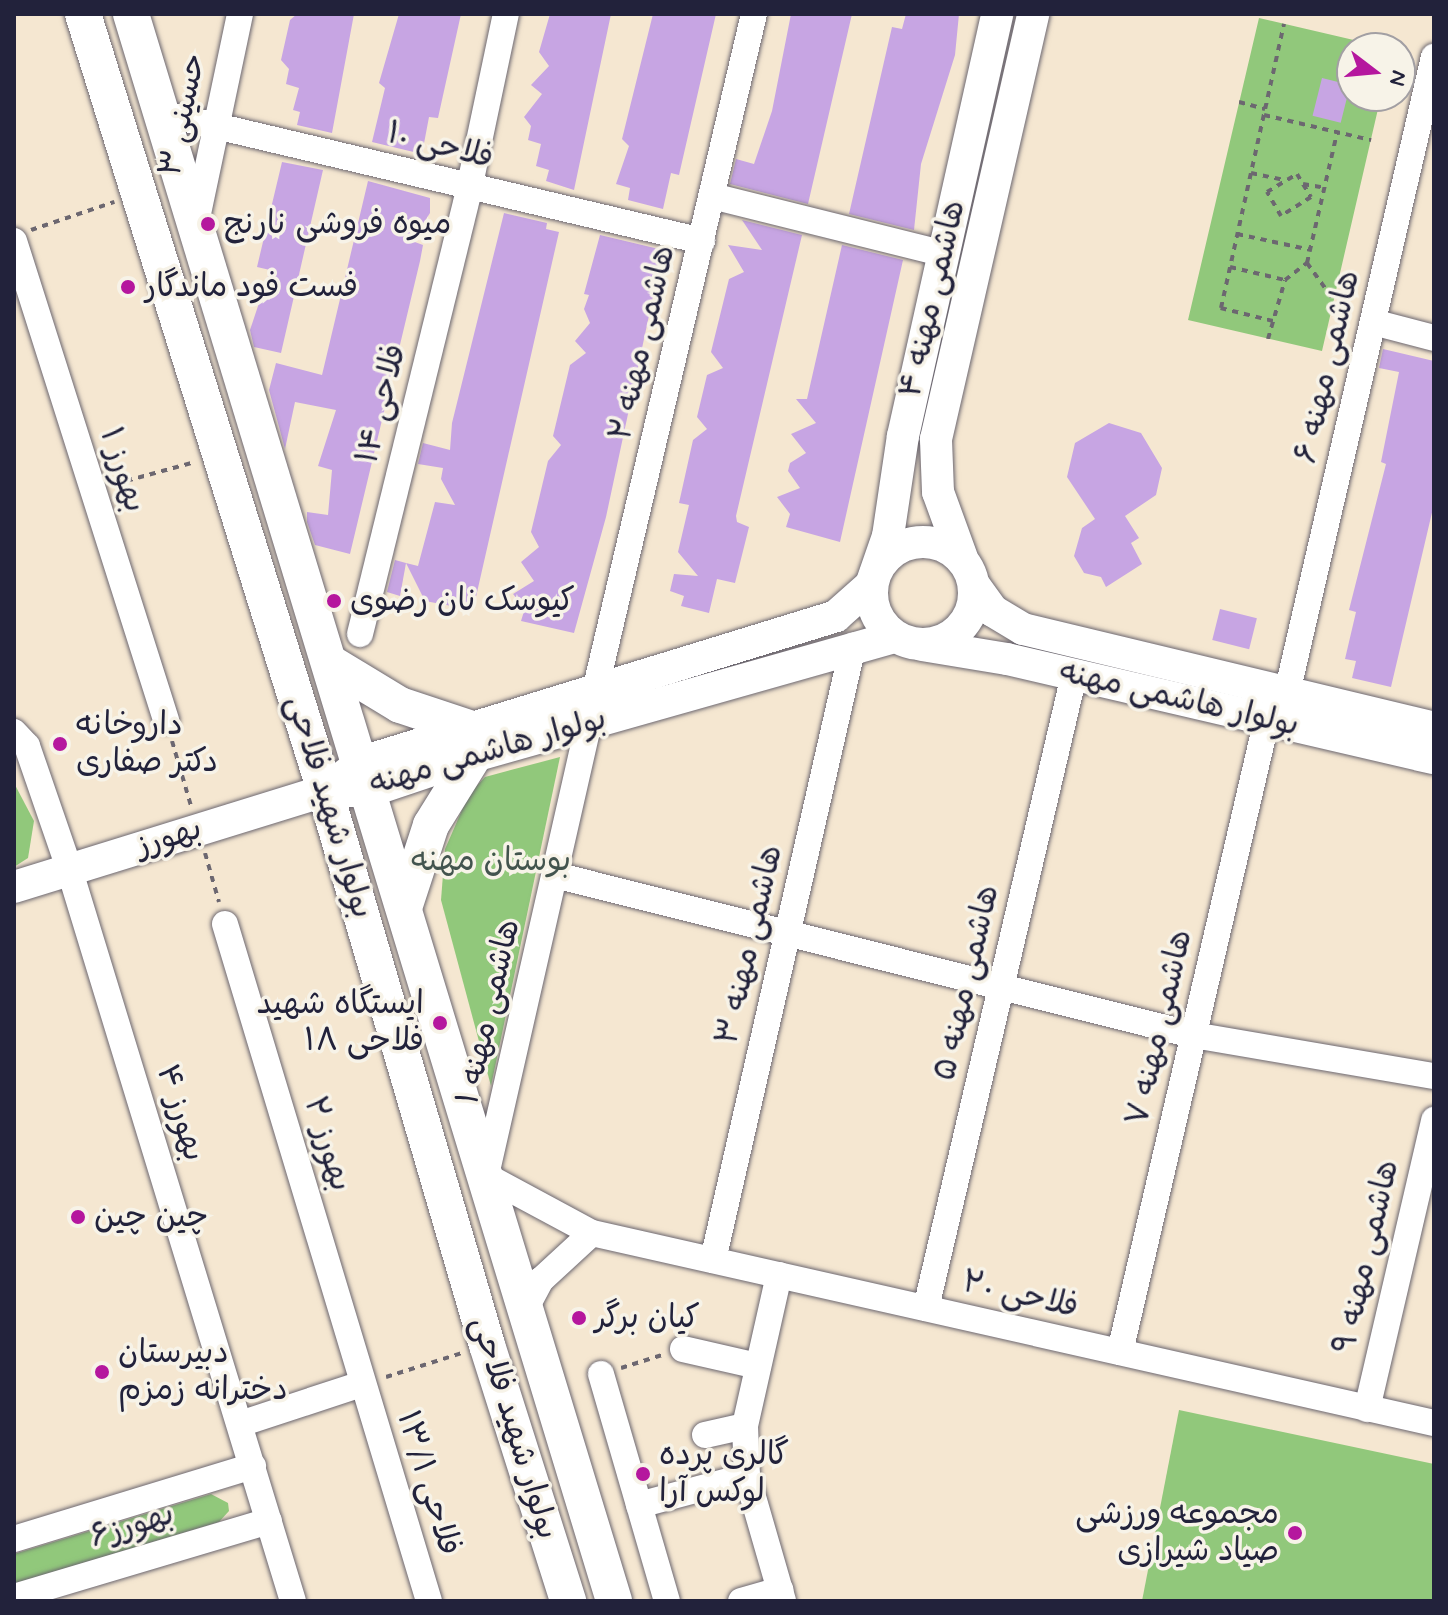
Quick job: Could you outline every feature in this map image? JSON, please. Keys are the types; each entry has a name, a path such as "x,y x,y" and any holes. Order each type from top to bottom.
{"main road":[{"name":"بولوار شهید فلاحی","path":"83,14 325,791 487,1345 568,1601"},
{"name":"بولوار شهید فلاحی","path":"131,14 194,230 332,664 614,1601"},
{"path":"332,664 400,705 471,742 431,825 405,905"}],"street":[{"name":"حسینی ۳","path":"194,230 240,14"},
{"name":"فلاحی ۱۴","path":"360,634 469,189 506,14"},
{"name":"هاشمی مهنه ۲","path":"596,687 754,14"},
{"name":"هاشمی مهنه ۴","path":"871,585 888,536 903,436 997,14"},
{"name":"هاشمی مهنه ۴","path":"968,572 938,492 936,439 1033,14"},
{"name":"هاشمی مهنه ۶","path":"1287,693 1434,57"},
{"name":"فلاحی ۱۰","path":"161,113 469,189 702,241"},
{"path":"712,196 944,254"},
{"name":"بهورز ۱","path":"18,242 166,720"},
{"path":"1373,322 1434,338"},
{"path":"908,543 937,543 968,572 970,614 950,637 908,641 876,614 871,585 884,558 908,543"},
{"name":"بولوار هاشمی مهنه","path":"968,572 993,611 1023,629 1434,728"},
{"name":"بولوار هاشمی مهنه","path":"325,791 471,742 596,687 836,616 871,585"},
{"name":"بولوار هاشمی مهنه","path":"471,742 589,722 853,646 908,641 1074,675 1434,758"},
{"name":"هاشمی مهنه ۳","path":"713,1260 853,646"},
{"name":"هاشمی مهنه ۵","path":"926,1308 1074,675"},
{"path":"1267,719 1287,693"},
{"name":"هاشمی مهنه ۷","path":"1120,1352 1267,719"},
{"name":"هاشمی مهنه ۱","path":"486,1176 589,722"},
{"name":"بهورز ۴","path":"14,732 27,746 69,868 293,1601"},
{"name":"بهورز","path":"14,887 325,791"},
{"path":"555,875 788,932 1001,990 1193,1035 1434,1076"},
{"name":"بهورز ۲","path":"225,924 362,1384"},
{"name":"هاشمی مهنه ۹","path":"1367,1409 1434,1120"},
{"name":"فلاحی ۲۰","path":"486,1176 592,1233 1434,1423"},
{"path":"526,1308 541,1280 592,1233"},
{"path":"747,1600 781,1596 747,1476 745,1426 779,1275"},
{"path":"683,1349 758,1366"},
{"path":"601,1374 667,1601"},
{"path":"240,1424 362,1384"},
{"name":"فلاحی ۱۳/۱","path":"362,1384 429,1601"},
{"path":"705,1435 745,1426"},
{"name":"بهورز۶","path":"14,1539 253,1466"},
{"path":"639,1505 747,1476"},
{"name":"بهورز۶","path":"14,1597 269,1521"}],"path":[{"path":"1273,321 1221,308 1284,24"},
{"path":"1239,102 1264,112 1371,140"},
{"path":"1268,339 1285,280 1307,263 1337,133"},
{"path":"1251,173 1286,180"},
{"path":"1297,174 1311,197 1281,216 1267,192 1286,180 1297,174"},
{"path":"1303,184 1325,188"},
{"path":"18,242 139,194"},
{"path":"1237,234 1311,250"},
{"path":"1307,263 1333,299"},
{"path":"1230,267 1285,280"},
{"path":"93,491 220,454"},
{"path":"362,1384 487,1345"}],"green space":[{"path":"1259,18 1336,36 1336,112 1377,112 1322,351 1188,320"},
{"name":"بوستان مهنه","path":"560,757 491,1086 441,900 445,849 469,794 485,777"},
{"path":"14,783 34,821 28,858 14,867"},
{"name":"مجموعه ورزشی صیاد شیرازی","path":"1179,1410 1434,1464 1434,1601 1142,1601"},
{"path":"211,1494 228,1503 229,1511 219,1522 14,1584 14,1554"}],"building":[{"path":"297,14 354,14 332,133 297,125 300,112 293,110 299,88 286,84 289,69 281,60 290,20"},
{"path":"399,14 461,14 438,118 429,117 422,154 372,142 385,88 379,83"},
{"path":"550,14 611,14 574,190 546,181 549,170 536,166 541,144 528,140 531,126 524,117 542,94 531,85 549,66 539,52"},
{"path":"653,14 716,14 679,175 671,173 663,209 628,200 630,188 616,184 629,146 622,139"},
{"path":"791,14 852,14 808,204 730,184 736,159 754,164 772,111"},
{"path":"906,14 959,14 955,55 921,164 914,230 849,214 892,27 902,29"},
{"path":"1322,78 1336,81 1336,112 1343,112 1341,123 1313,116"},
{"path":"282,162 323,170 281,353 254,347 250,330 270,270 257,267"},
{"path":"368,181 430,198 430,213 412,241 423,245 420,261 350,554 315,545 307,522 307,512 328,515 332,470 318,466 336,410 295,402 285,449 269,390 276,363 322,375"},
{"path":"504,213 547,223 546,229 559,232 473,610 425,601 406,563 418,566 435,502 455,505 441,479 443,468 418,464 423,443 450,450 452,423"},
{"path":"742,220 802,235 736,516 737,522 749,527 735,583 717,579 709,613 681,606 684,596 670,591 674,574 698,576 678,552 689,505 679,503 693,440 707,429 697,417 707,375 723,368 711,352 729,279 744,272 728,245 762,250"},
{"path":"600,235 663,250 606,517 574,633 521,621 525,608 513,594 534,581 521,562 539,547 531,532 548,461 561,445 553,436 570,365 586,353 575,341 590,323 584,309 589,295 584,294"},
{"path":"842,245 903,260 840,542 786,527 790,514 777,497 800,488 788,471 790,463 806,453 791,434 816,423 796,399 807,399"},
{"path":"1383,349 1434,361 1434,504 1391,687 1352,678 1356,661 1345,659 1356,612 1349,610 1386,464 1381,462 1399,372 1379,368"},
{"path":"1109,423 1141,433 1162,468 1156,495 1125,516 1139,538 1131,543 1142,564 1106,587 1101,577 1084,573 1074,556 1082,528 1095,519 1067,477 1075,443"},
{"path":"395,560 406,563 400,596 387,592"},
{"path":"1220,609 1257,618 1249,649 1212,640"}],"place":[{"name":"میوه فروشی نارنج","path":"208,224"},
{"name":"فست فود ماندگار","path":"128,287"},
{"name":"کیوسک نان رضوی","path":"334,601"},
{"name":"داروخانه دکتر صفاری","path":"60,744"},
{"name":"ایستگاه شهید فلاحی ۱۸","path":"440,1023"},
{"name":"چین چین","path":"78,1217"},
{"name":"کیان برگر","path":"579,1318"},
{"name":"دبیرستان دخترانه زمزم","path":"102,1372"},
{"name":"گالری پرده لوکس آرا","path":"643,1474"},
{"name":"مجموعه ورزشی صیاد شیرازی","path":"1295,1533"}]}
